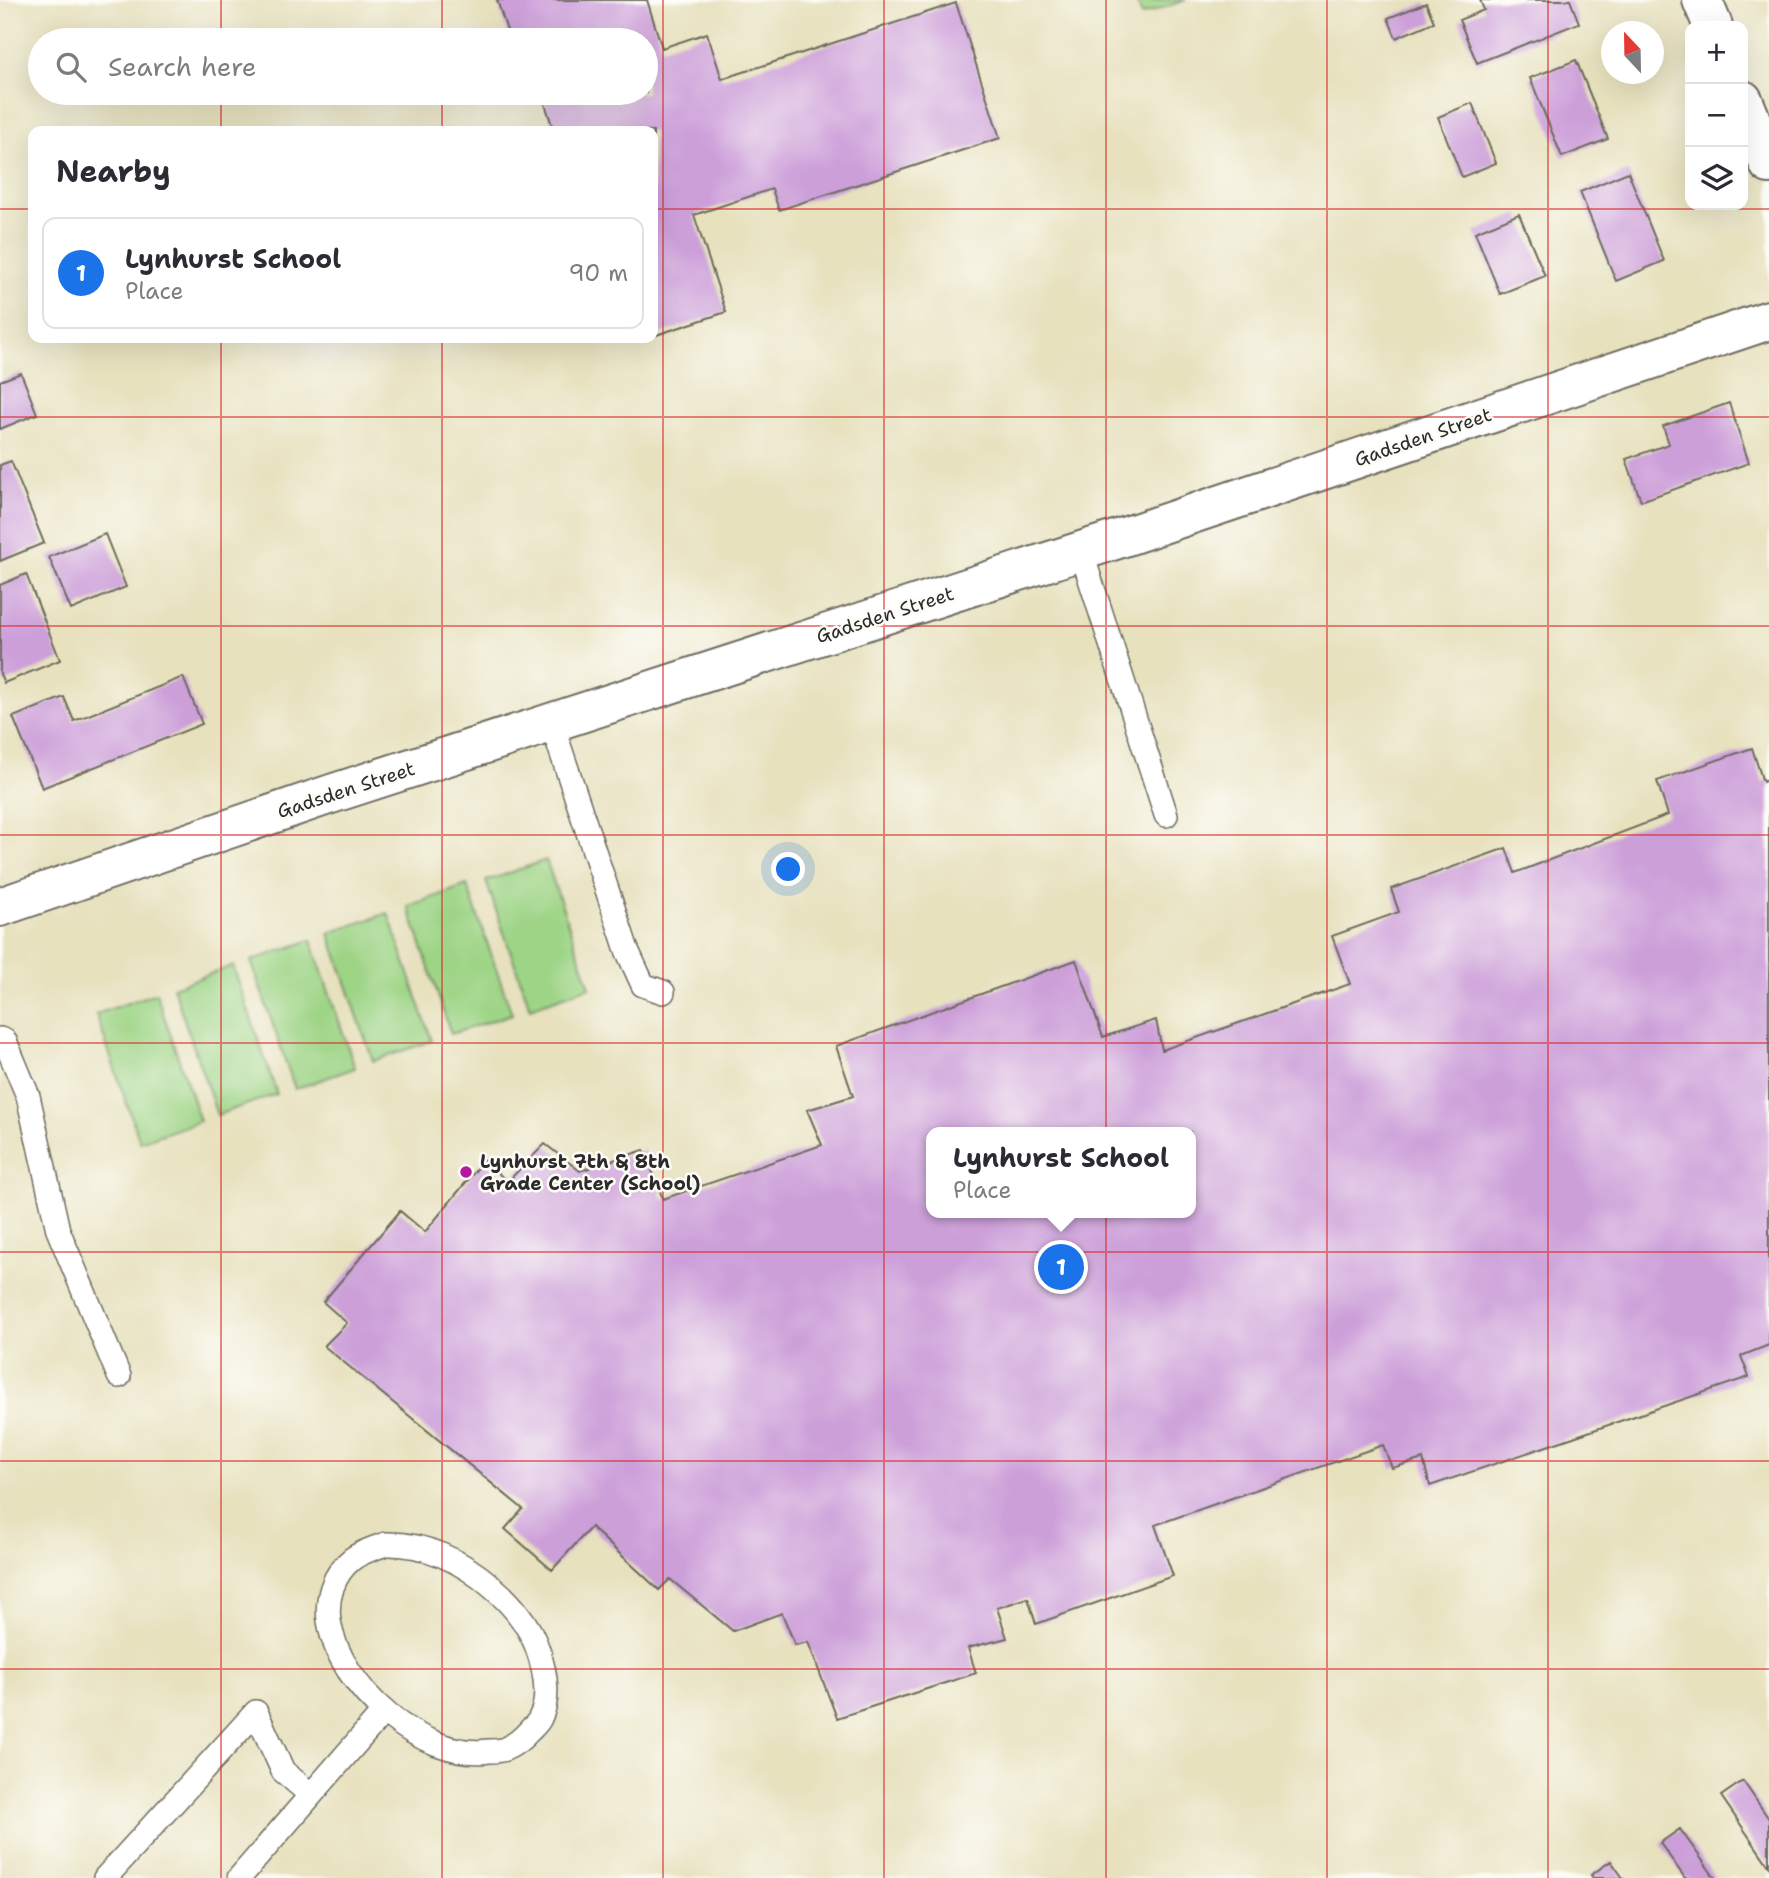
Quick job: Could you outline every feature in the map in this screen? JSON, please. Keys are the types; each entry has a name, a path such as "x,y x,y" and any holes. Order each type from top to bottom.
{"street":[{"path":"1702,0 1711,21"},
{"path":"1748,112 1769,164"},
{"name":"Gadsden Street","path":"0,907 331,794 1081,551 1769,320"}],"lane":[{"path":"1081,551 1166,815"},
{"path":"552,724 627,950 643,985 663,992"},
{"path":"0,1039 5,1041 28,1096 58,1230 119,1376"},
{"path":"386,1544 404,1544 434,1552 463,1566 493,1587 529,1631 541,1660 545,1702 540,1719 522,1739 503,1750 477,1753 448,1748 421,1736 384,1711 360,1687 336,1649 328,1610 330,1592 338,1573 352,1559 386,1544"},
{"path":"239,1878 384,1711"},
{"path":"105,1878 256,1712 283,1771 311,1795"}],"green space":[{"path":"1136,0 1186,0 1142,15"},
{"path":"546,860 590,987 530,1008 486,881"},
{"path":"467,885 512,1014 451,1034 408,906"},
{"path":"388,913 432,1041 373,1061 329,933"},
{"path":"311,940 355,1068 295,1089 251,961"},
{"path":"233,966 277,1094 217,1115 173,987"},
{"path":"156,993 200,1121 140,1142 96,1014"}],"building":[{"path":"497,0 647,0 656,28 506,28"},
{"path":"1480,0 1570,0 1579,23 1477,63 1459,20 1484,10"},
{"path":"956,3 1000,138 779,210 772,189 694,215 726,312 658,334 658,126 552,126 545,105 658,105 658,35 662,48 707,33 722,79"},
{"path":"1426,3 1434,22 1396,38 1388,18"},
{"path":"1576,60 1608,139 1562,157 1530,78"},
{"path":"1472,103 1496,163 1462,177 1438,117"},
{"path":"1628,172 1664,261 1616,281 1580,192"},
{"path":"1519,214 1545,276 1500,294 1475,232"},
{"path":"21,373 37,414 0,429 0,381"},
{"path":"1729,403 1749,463 1641,501 1626,459 1669,444 1663,426"},
{"path":"11,461 44,543 0,561 0,465"},
{"path":"105,534 126,587 71,610 49,557"},
{"path":"26,574 60,660 4,683 0,674 0,585"},
{"path":"183,677 202,724 42,788 13,717 64,697 74,721"},
{"path":"1752,748 1763,782 1769,779 1769,1345 1741,1356 1749,1377 1430,1486 1423,1459 1392,1468 1383,1445 1155,1525 1173,1576 1036,1624 1028,1598 997,1608 1007,1638 968,1648 976,1673 837,1718 808,1642 795,1645 782,1613 733,1631 670,1579 659,1590 591,1527 552,1570 505,1529 523,1509 324,1346 347,1323 323,1302 400,1211 425,1232 485,1159 507,1182 545,1144 580,1171 644,1150 663,1199 822,1145 807,1110 853,1096 836,1046 1076,960 1103,1037 1156,1020 1162,1050 1350,984 1332,936 1399,912 1391,889 1506,848 1515,873 1668,815 1657,781"},
{"path":"1743,1781 1769,1819 1769,1866 1721,1796"},
{"path":"1680,1829 1715,1878 1685,1878 1660,1843"},
{"path":"1611,1861 1623,1878 1593,1878 1591,1875"}],"place":[{"name":"Lynhurst 7th & 8th Grade Center (School)","path":"466,1172"},
{"name":"Lynhurst School","path":"1061,1267"}]}
